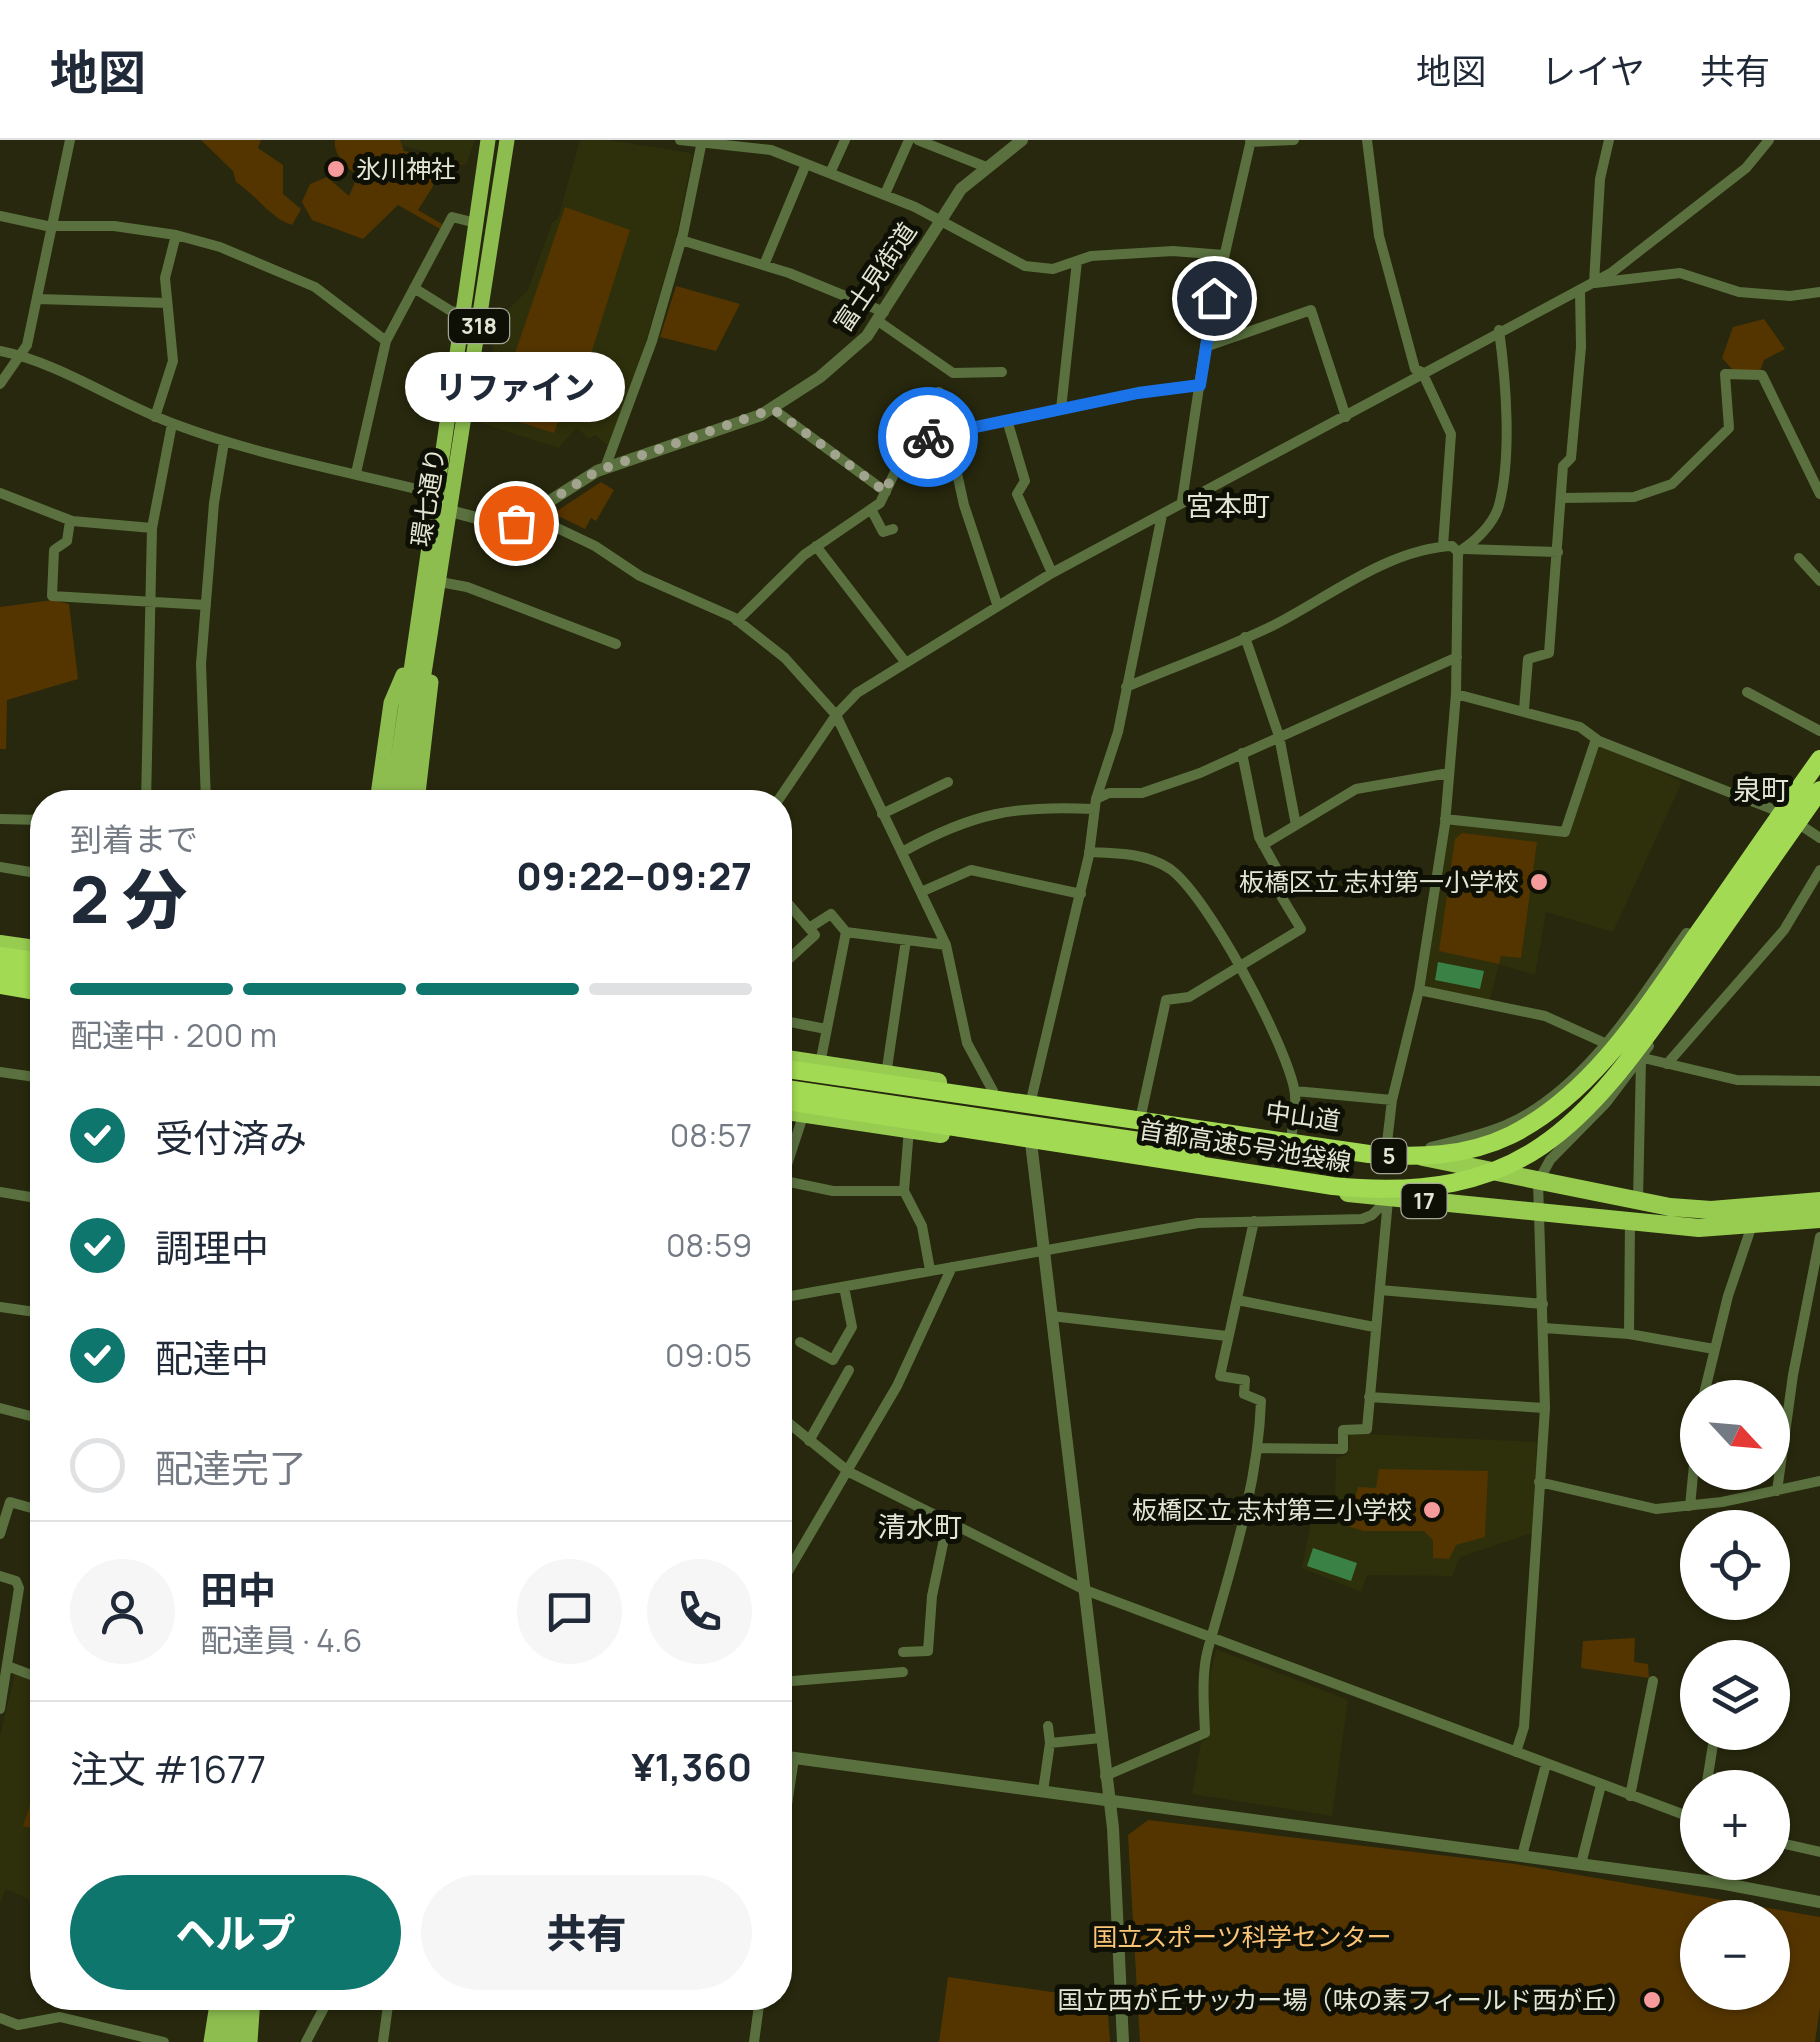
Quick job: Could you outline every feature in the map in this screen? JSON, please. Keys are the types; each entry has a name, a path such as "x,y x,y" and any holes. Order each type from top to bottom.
{"highway":[{"name":"首都高速5号池袋線","path":"792,1065 1386,1153 1424,1156 1473,1149 1514,1134 1569,1094 1640,1015 1820,759"},
{"name":"首都高速5号池袋線","path":"792,1102 1333,1186 1408,1190 1478,1178 1543,1148 1571,1126 1622,1069 1820,790"},
{"path":"0,944 30,948"},
{"path":"0,956 30,960"},
{"path":"0,969 30,973"},
{"path":"0,987 30,991"},
{"name":"中山道","path":"792,1063 820,1064 1032,1096 1291,1141 1386,1153 1638,1201 1712,1210 1820,1201"},
{"path":"891,1075 920,1102 1018,1118 1051,1131 1142,1146 1158,1166"},
{"name":"5","path":"792,1090 1173,1146 1206,1164"},
{"name":"17","path":"792,1112 1388,1199 1536,1208 1699,1228 1820,1219"}],"main road":[{"name":"環七通り","path":"397,790 391,703 410,658 488,140"},
{"name":"環七通り","path":"401,790 431,704 431,638 508,140"},
{"path":"212,2042 216,2010"},
{"path":"223,2042 226,2010"},
{"path":"238,2042 241,2010"},
{"path":"250,2042 252,2010"}],"street":[{"path":"0,384 20,355 38,299 70,140"},
{"path":"680,140 771,150 885,194 1025,266 1053,269 1077,261 1173,250 1224,255"},
{"path":"830,174 845,140"},
{"path":"885,194 909,140"},
{"path":"918,140 986,167"},
{"name":"富士見街道","path":"530,515 605,468 773,409 850,353 881,317 966,182 1022,140"},
{"path":"1182,502 1206,347 1250,141 1294,140"},
{"path":"1367,140 1389,283 1415,369 1422,372 1451,434 1444,546"},
{"path":"1594,283 1600,179 1609,140"},
{"path":"786,790 836,715 857,693 1052,572 1346,417 1499,330 1594,283 1721,188 1769,140"},
{"path":"605,468 652,342 682,240 702,143"},
{"path":"764,266 806,164"},
{"path":"0,216 53,226 114,226 176,234 316,286 386,340"},
{"path":"356,474 386,340 452,217 476,223"},
{"path":"155,417 173,361 165,278 176,234"},
{"path":"682,240 764,266 881,317 953,373 1002,372"},
{"path":"1061,409 1077,261"},
{"path":"1594,283 1680,272 1720,290 1790,296 1820,292"},
{"path":"414,288 450,311 462,313"},
{"path":"1524,710 1528,659 1550,654 1563,466 1571,458 1581,347 1580,290"},
{"path":"38,299 168,304"},
{"path":"1206,347 1311,310 1346,417"},
{"path":"1499,330 1506,408 1499,506 1490,522 1461,551 1456,694 1445,820 1419,990 1392,1100 1386,1153 1508,1125 1550,1099 1605,1044 1820,747"},
{"path":"0,351 20,355 155,417 224,442 436,494 450,511 507,526 530,515 595,546 640,576 737,620 785,658 836,715 946,945 967,1043 994,1091"},
{"path":"1562,498 1634,497 1672,484 1729,428 1725,374 1762,375 1820,494"},
{"path":"737,620 816,546 872,509 886,492 902,443 1200,385"},
{"path":"940,392 964,505 997,604"},
{"path":"773,409 886,492"},
{"path":"1007,420 1025,481 1016,494 1052,572"},
{"path":"146,790 152,528 172,424"},
{"path":"206,790 201,664 214,503 224,442"},
{"path":"0,493 70,521 152,528"},
{"path":"872,509 883,532 893,530"},
{"path":"1123,2042 1108,1801 1030,1124 1032,1096 1089,852 1095,804 1113,755 1162,515"},
{"path":"70,521 67,542 54,550 52,596 206,605"},
{"path":"816,546 906,664"},
{"path":"1126,687 1245,637 1344,584 1431,547 1558,552"},
{"path":"1799,558 1820,581"},
{"path":"440,582 467,587 616,644"},
{"path":"1245,637 1279,736 1296,825"},
{"path":"904,851 952,824 988,812 1095,804 1162,788 1457,657"},
{"path":"1747,692 1820,731"},
{"path":"1456,694 1580,727 1596,739 1774,810 1820,838"},
{"path":"1445,820 1565,832 1596,739"},
{"path":"1141,1115 1166,1000 1188,997 1240,970 1302,929 1278,891 1280,875 1262,845 1242,753"},
{"path":"1262,845 1356,789 1448,773"},
{"path":"882,814 948,782"},
{"path":"1516,1752 1524,1726 1544,1408 1538,1182 1550,1160 1606,1103 1640,1058 1820,804"},
{"path":"0,820 30,820"},
{"path":"1089,852 1144,856 1168,868 1198,903 1260,1004 1295,1091 1291,1141"},
{"path":"0,868 30,872"},
{"path":"921,892 971,870 1080,894"},
{"path":"1667,1064 1784,930 1820,870"},
{"path":"792,908 815,936 792,957"},
{"path":"809,928 831,914 846,932 946,945"},
{"path":"820,1064 846,932"},
{"path":"891,1075 906,940"},
{"path":"1419,990 1544,1016 1640,1058 1737,1080 1820,1081"},
{"path":"792,1022 826,1028"},
{"path":"1638,1201 1640,1058"},
{"path":"0,1072 30,1076"},
{"path":"1295,1091 1392,1100"},
{"path":"792,1148 804,1113"},
{"path":"909,1129 904,1191 922,1226 930,1270"},
{"path":"792,1183 833,1192 904,1191"},
{"path":"0,1192 30,1197"},
{"path":"792,1296 1198,1222 1362,1218 1372,1216 1388,1199"},
{"path":"1259,1448 1342,1448 1343,1430 1367,1428 1388,1199"},
{"path":"1105,1776 1204,1733 1203,1691 1212,1640 1232,1574 1259,1448 1261,1401 1244,1394 1245,1380 1220,1376 1254,1220"},
{"path":"1629,1334 1630,1220"},
{"path":"1708,1380 1752,1224"},
{"path":"1777,1491 1793,1375 1820,1237"},
{"path":"792,1565 849,1472 917,1347 952,1266"},
{"path":"800,1342 833,1360 852,1327 844,1287"},
{"path":"1380,1290 1543,1304"},
{"path":"1237,1300 1374,1327"},
{"path":"0,1307 30,1311"},
{"path":"1051,1316 1227,1336"},
{"path":"1544,1328 1629,1334 1714,1349"},
{"path":"809,1441 849,1370"},
{"path":"1369,1397 1544,1408"},
{"path":"0,1408 30,1416"},
{"path":"792,1426 849,1472 1086,1590 1680,1814"},
{"path":"1539,1482 1644,1508 1690,1506 1820,1481"},
{"path":"1690,1506 1692,1490"},
{"path":"0,1534 10,1502 30,1507"},
{"path":"902,1652 928,1650 932,1596 948,1520"},
{"path":"0,1576 16,1581 19,1588 10,1666 0,1709"},
{"path":"10,1666 30,1674"},
{"path":"792,1681 903,1672"},
{"path":"1630,1796 1653,1680"},
{"path":"1043,1790 1050,1743 1048,1726"},
{"path":"1050,1743 1101,1738"},
{"path":"792,1758 1581,1864 1820,1902"},
{"path":"1522,1856 1546,1764"},
{"path":"1581,1864 1602,1785"},
{"path":"1790,1845 1820,1852"},
{"path":"306,2042 323,2010"},
{"path":"383,2042 387,2010"},
{"path":"754,2042 758,2010"},
{"path":"0,2018 18,2025 60,2017 164,2042"}],"shaded area":[{"path":"381,140 475,140 467,163"},
{"path":"580,140 609,140 691,153 692,158 676,238 630,395 608,446 595,435 590,439 576,428 559,448 481,423 497,320 528,290 552,223 558,218"},
{"name":"板橋区立 志村第一小学校","path":"1602,744 1682,782 1613,932 1546,912 1535,975 1499,964 1489,1004 1428,988 1424,984 1449,827 1455,824 1567,835 1596,745"},
{"path":"1438,962 1484,971 1480,989 1435,980"},
{"name":"板橋区立 志村第三小学校","path":"1350,1435 1537,1442 1532,1533 1460,1557 1452,1576 1367,1575 1361,1592 1302,1568 1311,1521 1325,1518 1335,1502 1336,1459 1347,1454"},
{"path":"1313,1548 1357,1563 1351,1581 1307,1566"},
{"path":"1216,1649 1348,1700 1332,1816 1192,1794 1201,1742 1207,1739 1206,1694"},
{"path":"15,1674 30,1680 30,1900 6,1889 0,1903 0,1735"}],"green space":[{"path":"201,140 261,140 258,148 283,165 283,194 301,209 292,225 236,182 233,171"},
{"path":"335,140 400,140 404,151 467,164 441,163 418,210 442,224 440,229 398,205 363,239 312,220 302,202 310,184 327,177 349,196 358,175 336,151"},
{"path":"565,207 630,230 590,357 578,362 554,433 503,417 496,409"},
{"path":"676,286 740,304 716,351 660,337"},
{"path":"1764,319 1785,349 1764,360 1760,371 1733,370 1722,358 1733,327"},
{"path":"601,482 614,490 596,521 591,518 585,529 558,516 557,511"},
{"path":"53,600 69,604 78,679 7,700 6,749 0,749 0,607"},
{"path":"1462,833 1537,842 1521,958 1501,956 1499,964 1439,951 1455,839"},
{"path":"1379,1469 1488,1471 1485,1537 1456,1545 1449,1559 1433,1558 1433,1540 1424,1531 1364,1531 1347,1526 1358,1487 1376,1488"},
{"path":"1635,1638 1634,1662 1648,1664 1649,1678 1581,1668 1583,1641"},
{"path":"30,1805 30,1828 23,1826"},
{"name":"国立スポーツ科学センター","path":"1148,1820 1515,1864 1722,1900 1680,1900 1680,2010 1790,2010 1790,1912 1820,1917 1820,2007 1815,2042 1140,2042 1128,1835"},
{"path":"948,1977 1107,2000 1110,2042 939,2042"}],"way so far":[{"path":"516,523 597,471 729,428 773,409 886,492 902,443 928,437"}],"place":[{"name":"氷川神社","path":"336,169"},
{"name":"リファイン","path":"516,523"},
{"name":"板橋区立 志村第一小学校","path":"1539,882"},
{"name":"板橋区立 志村第三小学校","path":"1432,1510"},
{"name":"国立西が丘サッカー場（味の素フィールド西が丘）","path":"1652,2000"}],"district":[{"name":"宮本町","path":"1228,506"},
{"name":"泉町","path":"1761,790"},
{"name":"清水町","path":"920,1527"}],"route":[{"path":"928,437 1138,393 1200,385 1214,298"}]}
